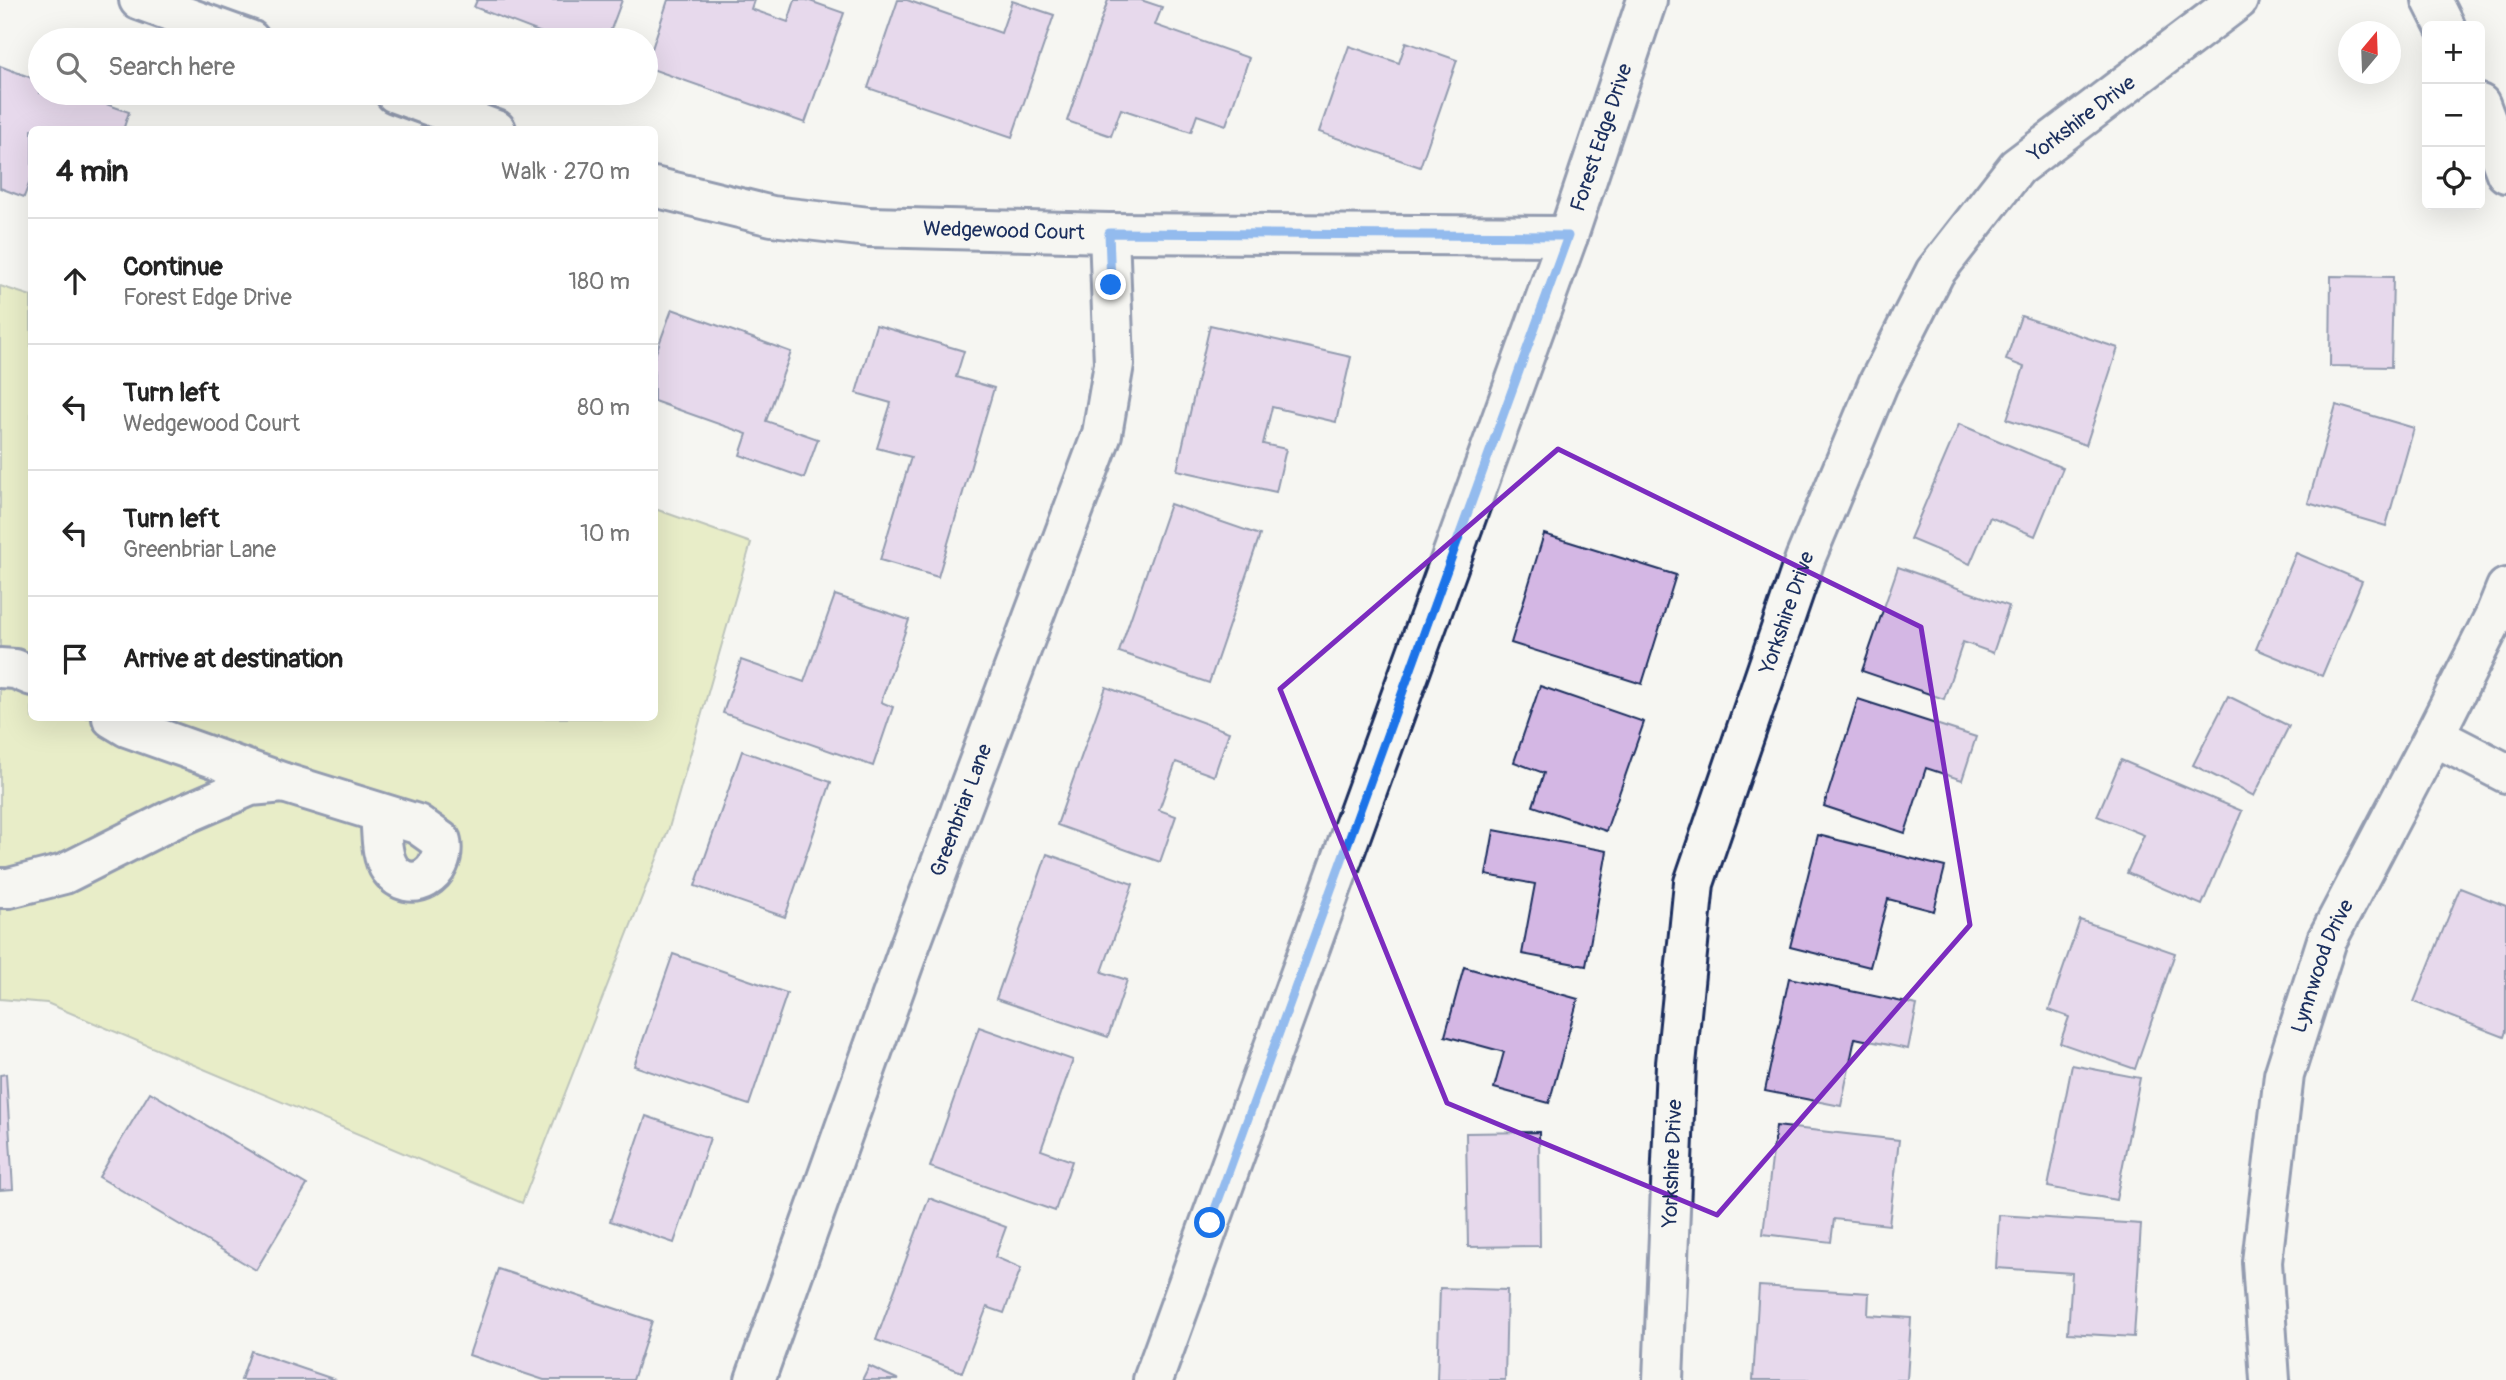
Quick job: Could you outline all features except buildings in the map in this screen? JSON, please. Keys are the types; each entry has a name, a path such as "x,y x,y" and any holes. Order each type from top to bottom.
{"street":[{"path":"139,0 217,28"},
{"name":"Forest Edge Drive","path":"1153,1380 1568,236 1647,0"},
{"name":"Yorkshire Drive","path":"1663,1380 1676,1064 1694,883 1810,546 1878,384 1935,272 2000,188 2017,167 2238,0"},
{"path":"2432,0 2442,21"},
{"path":"428,105 485,126"},
{"path":"2485,117 2506,173"},
{"name":"Wedgewood Court","path":"658,188 772,216 869,227 1109,233 1568,236"},
{"name":"Greenbriar Lane","path":"755,1380 914,935 1102,434 1114,363 1109,233"},
{"name":"Lynnwood Drive","path":"2270,1380 2262,1262 2284,1075 2327,940 2434,736 2506,588"},
{"path":"0,668 15,669 28,674"},
{"path":"117,721 127,727 284,783 380,814"},
{"path":"2434,736 2506,773"},
{"path":"0,888 64,874 171,820 250,786 284,783"}],"highlighted area":[{"path":"1558,449 1921,627 1970,925 1717,1215 1447,1103 1280,689"}],"green space":[{"path":"0,286 28,295 28,721 658,721 658,510 751,543 669,828 522,1203 47,1003 0,999"}],"route":[{"path":"1111,285 1109,233 1568,236 1210,1223"}]}
